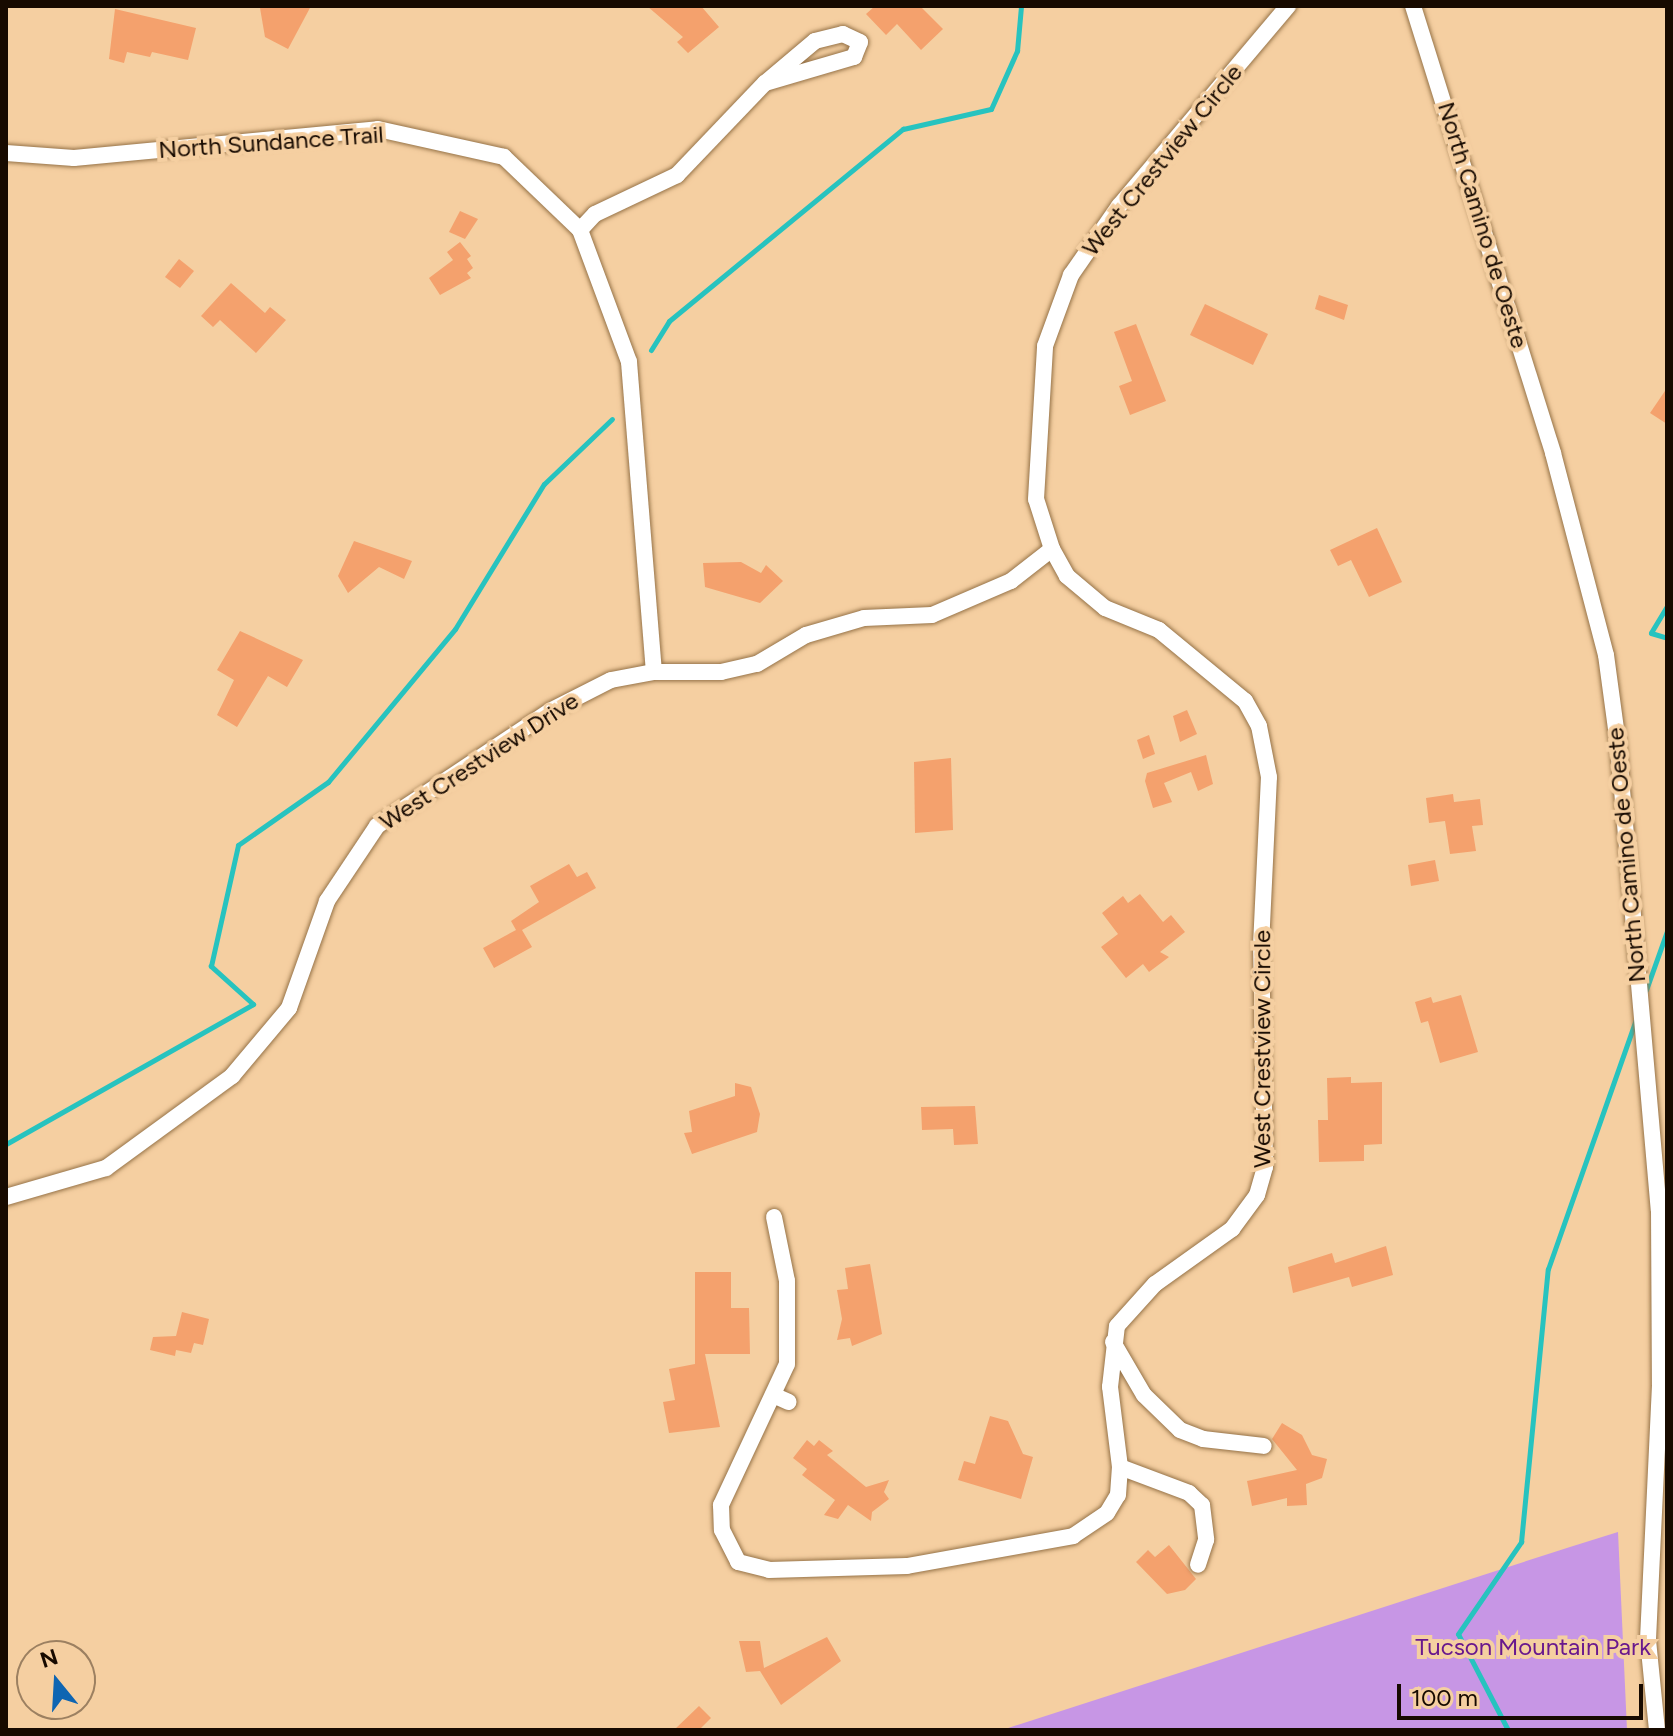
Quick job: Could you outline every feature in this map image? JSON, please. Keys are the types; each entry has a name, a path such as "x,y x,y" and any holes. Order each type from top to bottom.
{"street":[{"name":"West Crestview Circle","path":"774,1217 791,1325 787,1364 721,1505 728,1549 738,1562 753,1567 907,1566 1073,1536 1107,1513 1118,1495 1120,1467 1110,1387 1113,1342 1130,1307 1232,1229 1257,1195 1265,1167 1261,946 1269,777 1259,726 1245,701 1159,630 1105,608 1067,576 1052,549 1036,499 1036,441 1045,346 1071,275 1119,206 1288,6"},
{"name":"North Camino de Oeste","path":"1413,6 1512,316 1606,655 1618,744 1651,1129 1663,1210 1660,1385 1648,1625 1657,1730"},
{"path":"580,230 595,214 677,175 765,83 815,41 843,34 860,42 854,57 765,83"},
{"name":"North Sundance Trail","path":"6,153 74,158 378,129 504,157 580,230 629,362 654,672"},
{"name":"West Crestview Drive","path":"6,1197 106,1168 257,1052 289,1008 327,901 377,826 583,692 654,672 721,672 757,664 806,635 864,618 932,615 1011,581 1052,549"},
{"path":"1651,1129 1667,1156"},
{"path":"1113,1342 1144,1395 1180,1430 1203,1439 1264,1446"},
{"path":"773,1395 789,1402"},
{"path":"1120,1467 1174,1486 1202,1505 1206,1540 1198,1565"}],"green space":[{"name":"Tucson Mountain Park","path":"1618,1532 1627,1730 1002,1730 1570,1547"}],"building":[{"path":"311,6 288,49 265,37 260,8"},
{"path":"647,6 701,6 719,27 688,53 677,42 683,37"},
{"path":"875,6 920,6 943,29 921,50 897,24 886,35 866,14"},
{"path":"115,9 196,28 188,60 152,52 150,57 127,52 124,63 109,59"},
{"path":"460,211 478,219 465,239 449,232"},
{"path":"460,242 471,256 467,259 473,268 467,273 471,278 440,295 429,278 453,260 447,252"},
{"path":"179,259 194,271 180,288 165,277"},
{"path":"231,283 265,313 270,307 286,320 256,353 220,320 213,327 201,316"},
{"path":"1319,295 1348,305 1344,320 1315,309"},
{"path":"1205,304 1268,334 1253,365 1190,335"},
{"path":"1136,324 1166,401 1130,415 1119,386 1132,381 1114,332"},
{"path":"1667,388 1667,424 1650,413"},
{"path":"1377,528 1402,582 1369,597 1351,560 1338,566 1330,550"},
{"path":"354,541 412,561 404,579 379,567 348,593 338,576"},
{"path":"741,562 761,573 766,565 783,581 760,603 705,587 703,563"},
{"path":"240,631 303,660 287,687 268,676 237,727 217,715 234,680 217,670"},
{"path":"1187,710 1197,734 1180,742 1173,716"},
{"path":"1149,735 1155,754 1143,759 1137,740"},
{"path":"1206,755 1213,784 1198,791 1191,772 1164,783 1172,802 1153,808 1145,781 1147,773"},
{"path":"951,758 953,830 915,833 914,762"},
{"path":"1453,794 1454,802 1480,799 1483,825 1472,826 1476,851 1450,854 1445,821 1429,823 1426,798"},
{"path":"1435,860 1439,881 1411,886 1408,865"},
{"path":"569,864 577,877 587,872 596,888 522,930 532,947 494,968 483,948 516,930 511,921 539,902 530,886"},
{"path":"1140,894 1163,922 1171,915 1185,932 1160,952 1169,957 1149,972 1143,964 1126,978 1101,947 1118,934 1102,913 1123,896 1128,903"},
{"path":"1461,995 1478,1052 1440,1063 1428,1021 1421,1023 1415,1002 1431,997 1433,1003"},
{"path":"1351,1077 1351,1083 1382,1082 1382,1144 1364,1145 1364,1161 1319,1162 1318,1120 1328,1120 1327,1078"},
{"path":"735,1083 751,1087 760,1114 757,1132 692,1154 684,1133 692,1132 689,1111 735,1096"},
{"path":"975,1106 978,1144 954,1145 953,1129 922,1130 921,1107"},
{"path":"1386,1246 1393,1275 1352,1287 1349,1277 1293,1293 1288,1267 1332,1253 1335,1263"},
{"path":"870,1264 882,1334 852,1346 850,1338 837,1340 842,1319 837,1290 848,1289 845,1268"},
{"path":"695,1272 731,1272 731,1308 749,1308 750,1354 705,1354 720,1427 669,1433 663,1402 675,1400 669,1369 695,1364"},
{"path":"182,1312 209,1319 203,1345 194,1343 191,1353 176,1350 175,1356 150,1350 153,1337 176,1336"},
{"path":"990,1416 1008,1421 1023,1454 1033,1457 1021,1499 958,1480 964,1461 975,1464"},
{"path":"1282,1423 1302,1435 1312,1455 1327,1459 1322,1478 1306,1484 1307,1505 1287,1506 1287,1498 1252,1506 1247,1481 1297,1470 1272,1439"},
{"path":"807,1440 814,1446 819,1440 833,1451 827,1455 866,1487 889,1480 884,1492 889,1499 872,1512 871,1521 848,1505 838,1519 824,1515 835,1500 802,1475 807,1469 793,1458"},
{"path":"1169,1545 1196,1579 1185,1590 1167,1594 1136,1562 1148,1550 1155,1557"},
{"path":"827,1637 841,1661 781,1705 760,1671 746,1672 739,1641 760,1641 764,1668"},
{"path":"699,1706 711,1718 699,1730 674,1730"}],"waterway":[{"path":"651,350 669,321 903,129 991,109 1017,51 1021,6"},
{"path":"6,1144 253,1004 211,966 238,845 328,782 455,629 544,484 612,419"},
{"path":"1667,606 1651,633 1667,638"},
{"path":"1646,990 1667,931"},
{"path":"1508,1730 1458,1634 1521,1542 1548,1269 1636,1019"}]}
